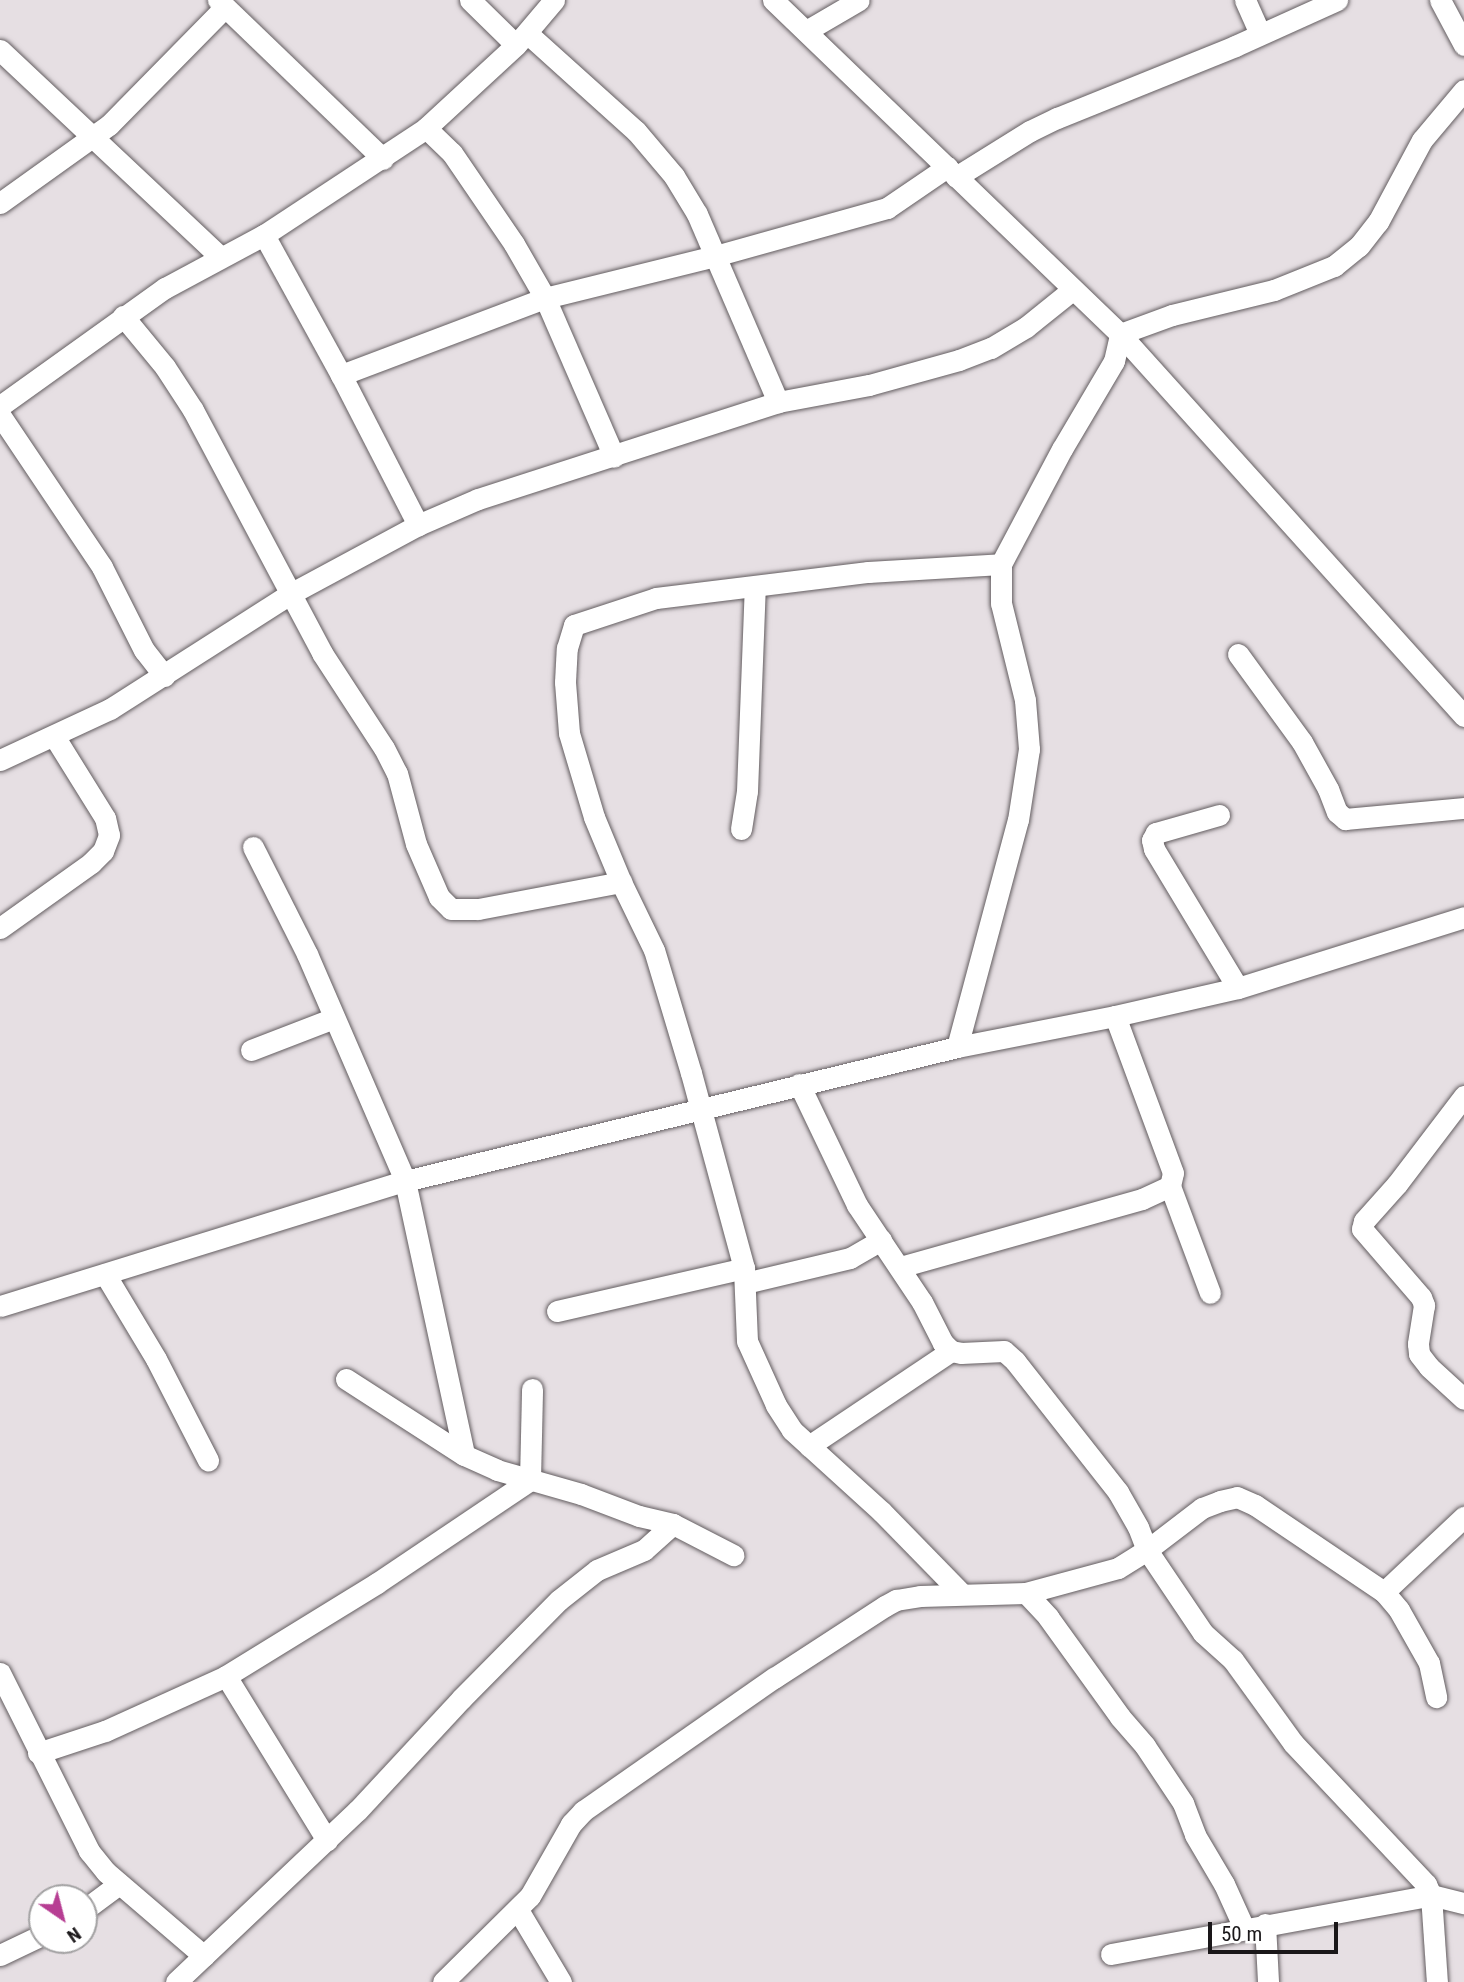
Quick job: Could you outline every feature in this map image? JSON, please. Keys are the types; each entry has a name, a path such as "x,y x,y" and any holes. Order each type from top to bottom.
{"street":[{"path":"470,0 643,140 674,176 697,214 778,402"},
{"path":"0,406 123,316 219,256 264,235 383,159 426,128 521,39 554,0"},
{"path":"773,0 1120,334 1464,716"},
{"path":"806,31 859,0"},
{"path":"1245,0 1260,34"},
{"path":"341,375 545,298 715,256 887,208 1048,122 1337,0"},
{"path":"1440,0 1464,45"},
{"path":"0,203 95,136 126,110 221,3 383,159"},
{"path":"0,50 95,136 219,256"},
{"path":"1120,334 1172,315 1274,290 1334,266 1359,246 1378,222 1422,140 1464,90"},
{"path":"426,128 452,153 471,178 545,298 614,457"},
{"path":"264,235 341,375 418,526"},
{"path":"0,760 110,709 290,594 418,526 478,499 778,402 869,385 991,348 1026,327 1072,290"},
{"path":"123,316 165,367 192,410 322,653 384,748 397,773 416,844 431,883 452,909 478,909 621,882"},
{"path":"957,1047 1018,820 1029,749 1025,700 1001,603 1001,564 1114,361 1120,334"},
{"path":"0,415 102,567 144,650 164,676"},
{"path":"961,1593 882,1512 792,1430 776,1405 747,1342 744,1276 700,1108 654,950 621,882 594,817 569,733 565,682 569,635 574,625 656,598 869,572 1001,564"},
{"path":"741,829 747,791 755,587"},
{"path":"1238,654 1296,733 1328,789 1337,812 1345,819 1464,808"},
{"path":"0,928 91,863 103,851 109,835 105,818 54,736"},
{"path":"1219,815 1156,833 1152,840 1154,849 1238,988"},
{"path":"253,847 307,954 405,1181 464,1455"},
{"path":"0,1306 405,1181 957,1047 1115,1016 1238,988 1464,917"},
{"path":"1115,1016 1173,1173 1170,1186 1210,1293"},
{"path":"251,1050 334,1018"},
{"path":"799,1084 831,1156 858,1205 900,1267 943,1343 951,1351"},
{"path":"1464,1096 1397,1184 1364,1221 1362,1229 1421,1297 1424,1305 1419,1354 1464,1399"},
{"path":"900,1267 1142,1199 1170,1186"},
{"path":"557,1311 850,1258 881,1240"},
{"path":"105,1274 156,1359 208,1460"},
{"path":"808,1446 951,1351 1004,1351 1016,1360 1118,1492 1138,1527 1147,1550 1203,1633 1233,1660 1293,1743 1418,1872 1431,1895 1437,1982"},
{"path":"346,1379 464,1455 639,1516 673,1524 733,1555"},
{"path":"530,1480 532,1389"},
{"path":"38,1753 106,1731 226,1676 377,1583 530,1480"},
{"path":"443,1982 518,1910 572,1825 595,1801 774,1678 896,1600 961,1593 1026,1593 1118,1568 1147,1550 1202,1508 1237,1497 1255,1505 1384,1592 1399,1610 1429,1663 1436,1698"},
{"path":"1384,1592 1464,1517"},
{"path":"176,1982 327,1840 559,1600 597,1570 643,1550 673,1524"},
{"path":"1026,1593 1048,1617 1120,1717 1145,1746 1183,1802 1195,1835 1224,1884 1255,1926 1268,1982"},
{"path":"0,1673 89,1851 119,1884 204,1956"},
{"path":"226,1676 327,1840"},
{"path":"98,1900 119,1884"},
{"path":"1111,1954 1431,1895 1464,1903"},
{"path":"518,1910 561,1982"},
{"path":"0,1955 28,1942"}]}
